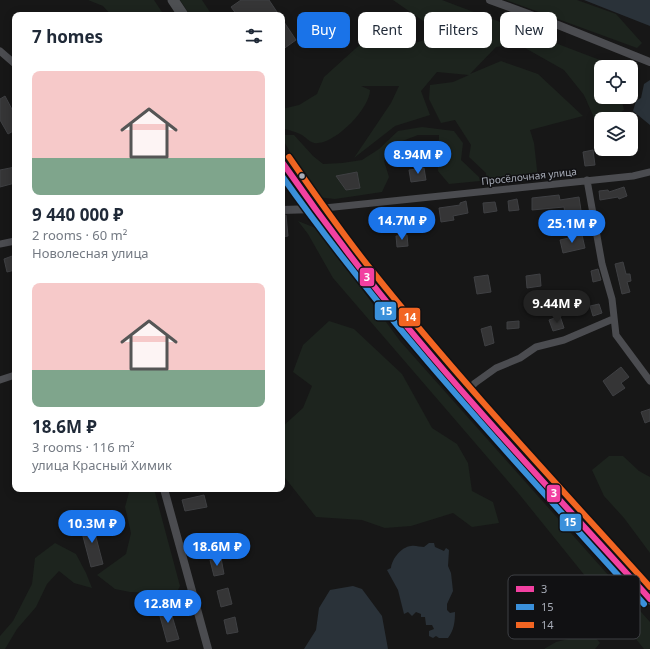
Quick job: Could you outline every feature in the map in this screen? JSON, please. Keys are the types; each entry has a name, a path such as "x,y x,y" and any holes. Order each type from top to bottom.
{"main road":[{"path":"173,0 181,12"},
{"path":"285,166 366,277 465,393 628,575"},
{"path":"640,588 650,599"}],"street":[{"path":"490,0 558,25 650,62"},
{"path":"0,51 12,61"},
{"name":"Просёлочная улица","path":"315,209 650,172"},
{"path":"587,180 602,264 612,299 614,328 618,339 650,381"},
{"path":"285,210 315,209"},
{"path":"0,244 12,242"},
{"path":"465,393 474,383 496,368 520,358 536,347 564,340 613,319"},
{"path":"0,380 12,376"},
{"path":"165,492 208,649"}],"shaded area":[{"path":"88,0 154,0 162,12 108,12 103,6"},
{"path":"180,0 202,0 210,12 188,12"},
{"path":"393,0 442,0 474,12 424,12 424,22 416,16 416,12 410,12"},
{"path":"506,0 577,0 616,14 642,43 637,48 557,19 557,12 539,12"},
{"path":"584,0 650,0 650,26"},
{"path":"492,19 500,22 500,46 496,47 470,74 501,61 538,74 583,116 530,130 534,143 538,179 487,184 486,173 469,157 471,145 455,120 441,123 429,99 430,85 453,82 469,75 437,72 421,91 430,115 395,126 354,158 391,103 399,86 361,86 370,90 365,106 343,131 326,141 313,143 300,134 285,129 285,108 299,105 317,94 324,77 358,46 358,48 416,48 416,43 424,40 424,48 492,48"},
{"path":"557,44 600,60 594,60 594,104 623,104 624,110 621,112 594,112 594,118 584,95 564,70 525,48 557,48"},
{"path":"650,80 650,125 638,115 638,112 633,111 635,104 638,104 638,100 641,98 644,84"},
{"path":"422,127 454,131 463,143 461,160 479,177 480,181 449,184 438,171 439,135 418,135 392,145 384,161 389,177 382,192 335,199 316,197 285,143 285,135 294,135 313,156 323,164 342,163 362,160 379,149 398,131"},
{"path":"298,221 318,229 400,341 608,575 584,575 519,494 333,278 308,234"},
{"path":"329,321 354,329 402,374 432,428 457,444 468,463 472,491 493,502 499,523 472,527 453,513 411,526 385,528 362,520 316,517 285,478 285,424 303,408 312,386 293,372 303,345"},
{"path":"609,456 623,456 639,471 650,477 650,553 624,518 604,496 592,470"},
{"path":"129,492 155,492 180,586 176,594 130,592 115,589 97,575 126,554 131,533 125,507"},
{"path":"55,543 76,554 92,588 74,583 59,571 47,584 36,607 17,629 5,649 0,649 0,636 13,621 32,584 35,558"},
{"path":"429,543 434,543 435,547 444,551 446,548 449,550 448,566 451,573 453,591 447,604 447,610 450,613 455,612 455,619 452,632 448,638 439,638 436,636 433,638 429,636 429,631 434,629 432,625 426,625 425,617 421,617 421,614 416,612 412,616 408,612 404,614 398,590 387,570 391,568 395,557 407,547 424,547"},
{"path":"353,586 362,589 382,616 388,649 304,649 316,630 319,608 330,590"},
{"path":"640,611 650,622 650,649 644,649 636,639 640,639"},
{"path":"568,639 597,639 600,643 595,649 544,649 556,642"}],"building":[{"path":"241,0 269,0 277,12 235,12 231,7"},
{"path":"285,24 296,40 285,48"},
{"path":"5,96 12,109 12,132 8,134 0,120 0,99"},
{"path":"593,150 595,165 585,166 583,152"},
{"path":"12,168 12,184 0,187 0,170"},
{"path":"424,168 426,180 411,182 409,170"},
{"path":"357,172 360,188 346,190 336,176"},
{"path":"624,187 627,196 619,199 618,197 600,200 599,191 608,190 609,192"},
{"path":"559,195 560,200 579,197 582,217 566,219 564,207 532,210 532,198"},
{"path":"517,199 519,210 509,211 508,201"},
{"path":"466,201 468,213 453,216 454,220 441,222 439,208 460,205 460,203"},
{"path":"495,202 497,211 484,213 483,203"},
{"path":"427,209 428,221 395,225 393,212"},
{"path":"285,215 286,215 288,236 285,236"},
{"path":"407,235 408,246 397,247 396,236"},
{"path":"582,235 585,248 563,253 560,240"},
{"path":"12,256 12,271 7,272 4,259"},
{"path":"623,262 626,274 630,274 631,281 627,282 630,292 622,294 615,264"},
{"path":"598,269 601,280 593,282 591,271"},
{"path":"540,274 541,286 527,288 526,276"},
{"path":"488,275 491,292 477,294 474,277"},
{"path":"599,304 602,313 593,316 590,306"},
{"path":"560,316 564,328 553,331 549,320"},
{"path":"519,321 519,328 507,329 507,322"},
{"path":"491,326 494,343 485,346 481,329"},
{"path":"621,367 629,377 621,383 625,388 613,396 603,381"},
{"path":"650,409 650,421 645,423 641,412"},
{"path":"204,495 207,507 185,511 182,500"},
{"path":"92,522 103,564 91,567 80,525"},
{"path":"221,558 224,574 214,576 210,560"},
{"path":"228,588 232,604 221,607 217,591"},
{"path":"169,606 179,639 167,642 158,609"},
{"path":"235,617 238,632 227,634 224,620"}],"transit line":[{"name":"14","path":"289,157 351,244 406,313 509,431 639,575"},
{"name":"3","path":"285,166 355,262 434,359 505,440 628,575"},
{"name":"15","path":"285,180 323,233 411,342 503,448 618,575"},
{"name":"14","path":"640,576 650,587"},
{"name":"3","path":"640,588 650,599"},
{"name":"15","path":"640,600 644,604"}]}
